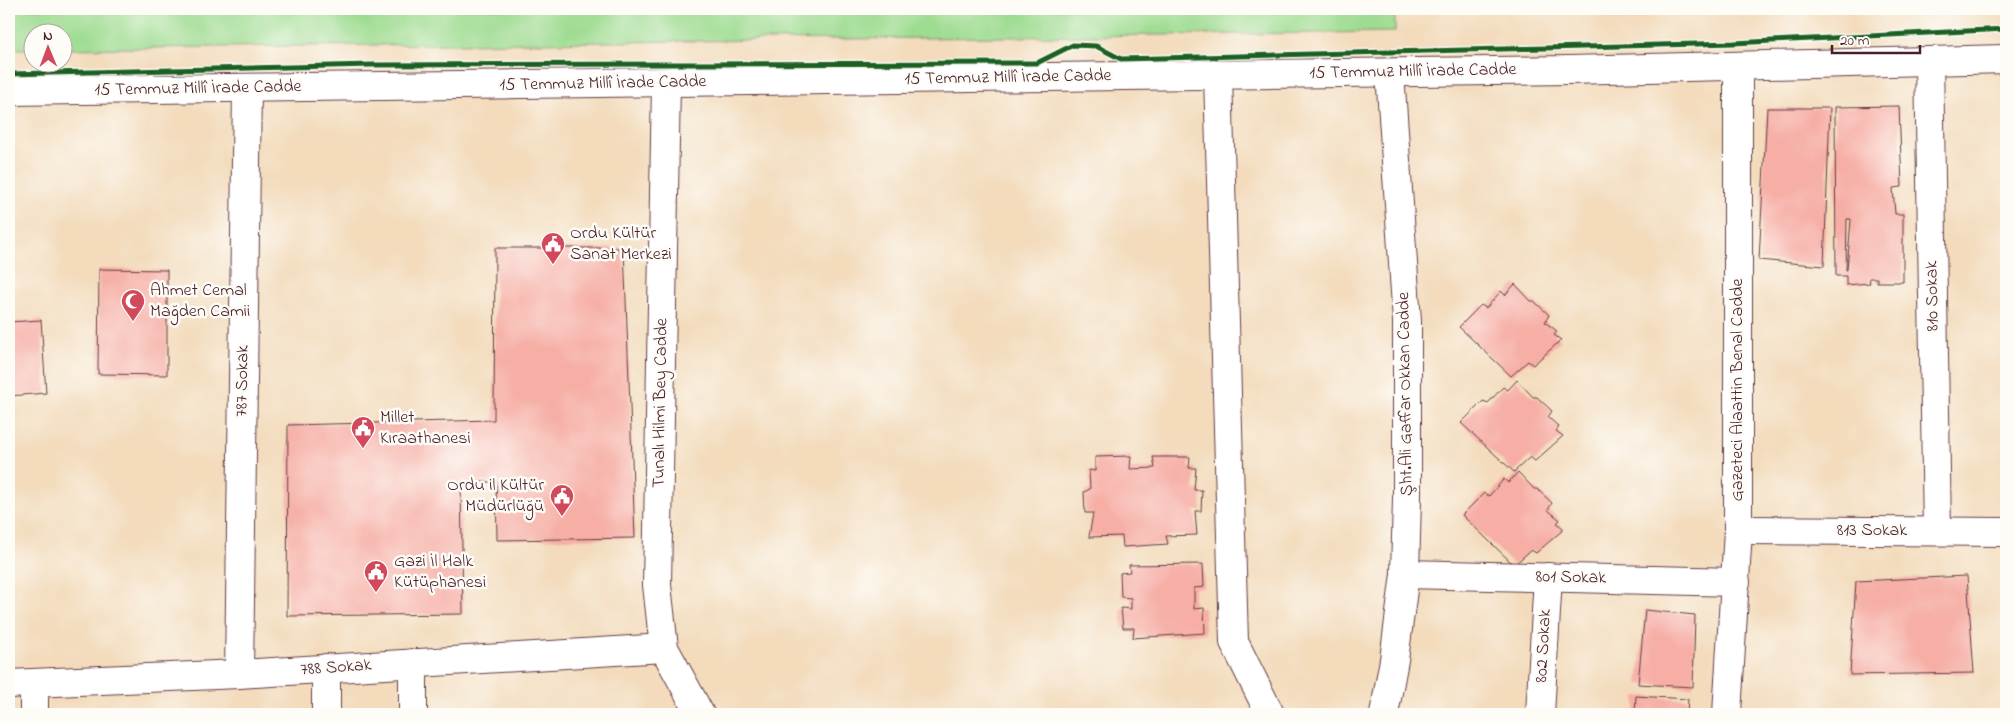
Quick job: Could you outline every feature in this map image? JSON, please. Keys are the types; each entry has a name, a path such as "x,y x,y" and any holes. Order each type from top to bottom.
{"street":[{"name":"15 Temmuz Millî İrade Cadde","path":"9,91 1390,73 2006,59"},
{"name":"810 Sokak","path":"1929,61 1937,531"},
{"name":"Gazeteci Alaattin Benal Cadde","path":"1727,714 1738,530 1738,66"},
{"name":"Şht.Ali Gaffar Okkan Cadde","path":"1384,714 1394,660 1405,574 1407,321 1390,73"},
{"path":"1218,75 1234,642 1270,714"},
{"name":"Tunalı Hilmi Bey Cadde","path":"666,83 657,585 664,648 700,714"},
{"name":"787 Sokak","path":"239,674 247,88"},
{"name":"813 Sokak","path":"1738,530 2006,532"},
{"name":"801 Sokak","path":"1405,574 1736,582"},
{"name":"802 Sokak","path":"1540,714 1548,577"},
{"name":"788 Sokak","path":"22,683 239,674 664,648"},
{"path":"413,663 413,714"},
{"path":"326,668 326,714"},
{"path":"22,683 34,714"}],"green space":[{"path":"9,9 1395,9 1395,32 72,49 72,22 22,22 22,49 9,49"}],"building":[{"path":"1899,106 1902,187 1893,188 1895,214 1903,214 1903,282 1877,282 1877,278 1869,278 1870,283 1846,285 1846,276 1836,276 1835,107","holes":["1847,219 1851,219 1847,270 1846,270"]},
{"path":"1767,108 1830,108 1824,266 1759,260"},
{"path":"495,248 624,248 635,538 497,540 496,482 461,482 463,614 287,616 288,425 494,420"},
{"name":"Ahmet Cemal Mağden Camii","path":"99,269 167,270 167,375 98,374"},
{"path":"1515,284 1531,301 1534,301 1549,315 1545,322 1557,331 1554,335 1561,340 1533,365 1528,361 1511,376 1459,327 1481,305 1486,308 1501,291 1505,295"},
{"path":"41,320 46,393 9,396 9,322"},
{"path":"1517,380 1533,397 1537,397 1552,411 1548,417 1559,427 1556,431 1563,436 1535,461 1530,457 1514,472 1461,423 1483,401 1488,403 1503,387 1508,390"},
{"path":"1131,456 1130,469 1155,468 1153,457 1190,457 1189,468 1196,468 1194,490 1202,490 1201,511 1195,511 1197,535 1166,536 1168,544 1123,547 1122,536 1089,537 1093,513 1085,513 1084,492 1090,489 1089,470 1095,471 1095,457"},
{"path":"1518,472 1534,489 1537,489 1552,503 1548,510 1560,520 1557,523 1564,529 1536,553 1531,550 1514,565 1462,515 1484,493 1489,496 1504,479 1508,483"},
{"path":"1203,564 1204,587 1194,588 1194,609 1204,608 1205,633 1133,638 1134,628 1123,628 1121,608 1131,609 1131,598 1121,597 1120,573 1130,572 1129,565"},
{"path":"1967,576 1974,673 1850,675 1856,581"},
{"path":"1645,610 1695,615 1693,687 1638,684"},
{"path":"1636,696 1688,699 1687,714 1635,714"}],"cycle path":[{"path":"9,74 372,65 1037,63 1073,45 1096,46 1121,59 1734,43 2006,29"}],"place":[{"name":"Ordu Kültür Sanat Merkezi","path":"553,265"},
{"name":"Ahmet Cemal Mağden Camii","path":"133,322"},
{"name":"Millet Kıraathanesi","path":"363,449"},
{"name":"Ordu il Kültür Müdürlüğü","path":"562,517"},
{"name":"Gazi İl Halk Kütüphanesi","path":"376,593"}]}
